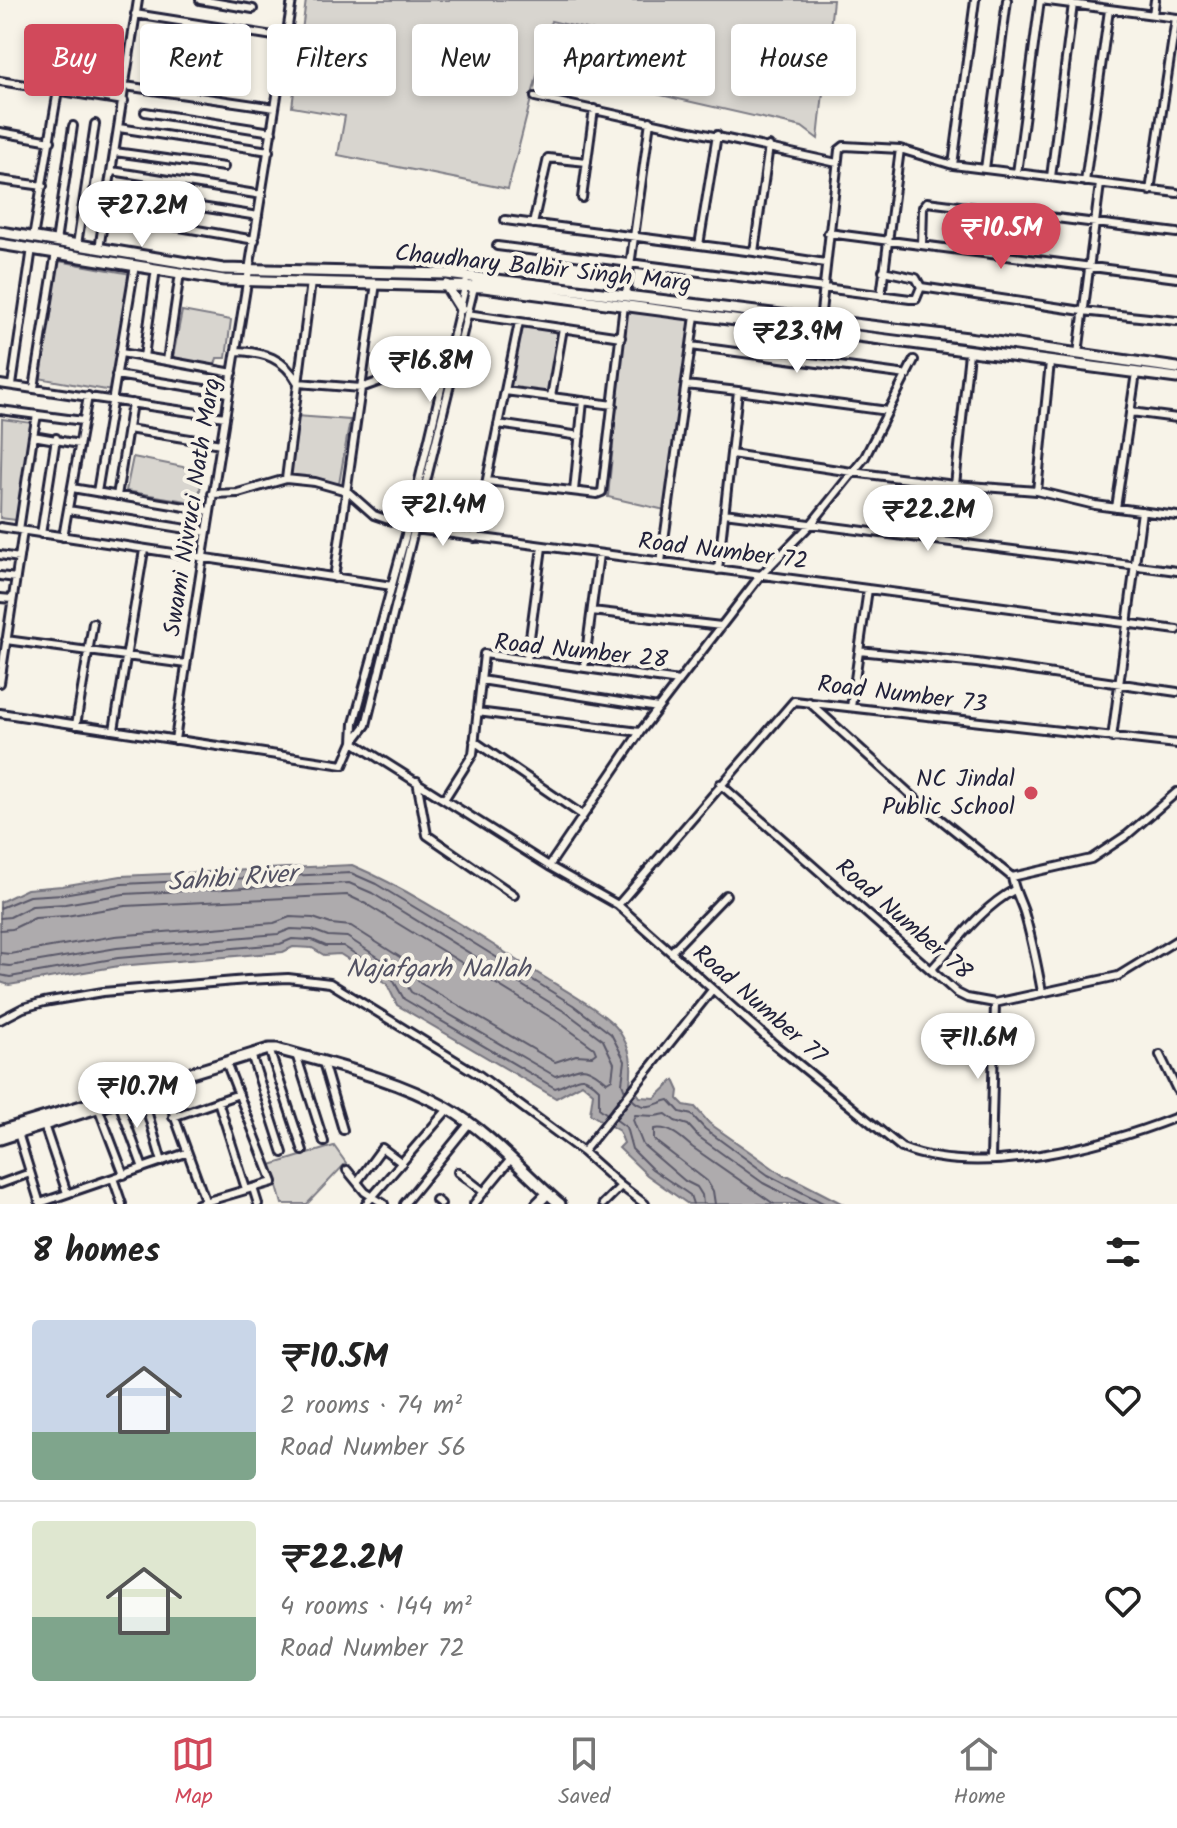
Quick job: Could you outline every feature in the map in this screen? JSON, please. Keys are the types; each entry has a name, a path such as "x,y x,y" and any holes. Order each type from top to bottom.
{"street":[{"path":"99,249 138,0"},
{"path":"200,0 253,9"},
{"name":"Swami Nivruci Nath Marg","path":"288,24 292,0"},
{"path":"953,165 975,0"},
{"path":"985,169 1007,0"},
{"path":"1017,173 1041,0 1177,18 1150,191"},
{"path":"1153,15 1155,0"},
{"path":"1051,177 1073,4"},
{"path":"1085,182 1109,10"},
{"path":"135,14 267,35"},
{"path":"0,81 24,85"},
{"path":"125,86 275,108"},
{"path":"12,385 57,96"},
{"path":"94,96 124,101"},
{"name":"Swami Nivruci Nath Marg","path":"175,740 201,559 277,96"},
{"path":"535,97 837,163"},
{"path":"582,198 594,109"},
{"path":"145,112 272,132"},
{"path":"487,481 597,494 604,489 625,300 650,121"},
{"path":"77,245 95,124"},
{"path":"34,388 73,126"},
{"path":"119,128 269,151"},
{"path":"0,132 51,141"},
{"path":"699,245 717,135"},
{"path":"754,252 769,146"},
{"path":"820,321 837,163 839,150 844,146 900,149 953,165 1177,193"},
{"path":"881,296 900,149"},
{"path":"115,152 224,167"},
{"path":"533,224 548,158 587,162"},
{"path":"112,171 262,195"},
{"path":"0,180 43,186"},
{"path":"1078,354 1100,184"},
{"path":"137,197 258,216"},
{"path":"922,245 923,207 927,202 1177,233"},
{"path":"133,219 255,240"},
{"path":"505,220 825,263"},
{"name":"Chaudhary Balbir Singh Marg","path":"0,232 32,243 224,280 249,275 471,281 820,321 1177,368"},
{"path":"828,233 1177,278"},
{"name":"Chaudhary Balbir Singh Marg","path":"0,244 32,243"},
{"name":"Chaudhary Balbir Singh Marg","path":"56,247 77,245 249,275 311,282 446,285 471,281"},
{"path":"497,246 881,296 916,299 921,287"},
{"path":"97,492 135,265"},
{"path":"144,357 156,268"},
{"path":"883,271 916,278 921,287"},
{"path":"167,361 180,273"},
{"path":"353,742 354,723 411,528 471,281"},
{"path":"286,479 311,282"},
{"path":"334,578 376,283"},
{"path":"446,285 464,311 621,337"},
{"path":"921,287 1082,311 1177,321"},
{"name":"Chaudhary Balbir Singh Marg","path":"625,300 695,316 1177,378"},
{"path":"0,713 343,765 353,742 366,725 442,384 464,311"},
{"path":"661,562 695,316"},
{"path":"475,538 519,322"},
{"path":"551,397 563,328"},
{"path":"691,346 907,375"},
{"path":"237,351 271,356 291,370 298,383"},
{"path":"121,353 233,373"},
{"path":"955,485 969,353"},
{"path":"549,866 640,732 721,626 760,576 812,523 865,457 914,360"},
{"path":"1037,491 1050,362"},
{"path":"1116,508 1136,373"},
{"path":"116,375 229,393"},
{"path":"298,383 361,388 397,375 442,384"},
{"path":"0,384 225,417"},
{"path":"686,385 888,411"},
{"path":"505,391 613,405"},
{"path":"718,570 738,391"},
{"path":"63,537 88,396"},
{"path":"574,491 583,401"},
{"path":"117,496 132,403"},
{"path":"1131,412 1177,418"},
{"path":"0,413 83,421"},
{"path":"0,683 37,415"},
{"path":"498,424 580,436"},
{"path":"128,429 221,444"},
{"path":"33,436 79,444"},
{"path":"41,534 56,438"},
{"path":"731,454 955,485 1037,491 1116,508 1177,516"},
{"path":"212,494 238,493 286,479 315,482 347,491"},
{"path":"72,488 209,511"},
{"name":"Road Number 72","path":"347,491 374,515 411,528 1177,630"},
{"path":"68,510 206,532"},
{"path":"1112,738 1142,511"},
{"path":"724,513 1177,571"},
{"path":"0,527 392,586"},
{"path":"527,660 542,547"},
{"path":"114,730 144,550"},
{"path":"584,668 599,554"},
{"path":"0,555 19,558"},
{"path":"0,576 16,578"},
{"path":"851,707 868,589"},
{"path":"0,598 12,599"},
{"path":"592,611 721,626"},
{"path":"76,725 93,623"},
{"path":"6,640 186,664"},
{"path":"859,651 977,663 1177,692"},
{"name":"Road Number 28","path":"445,798 473,754 484,654 679,681"},
{"path":"481,680 658,708"},
{"path":"809,702 919,802 1012,877 1033,945 1042,992"},
{"name":"Road Number 73","path":"618,905 791,703 809,702 1177,744"},
{"path":"477,712 640,732"},
{"path":"474,741 582,815"},
{"name":"Road Number 77","path":"353,742 549,866 618,905 712,990 902,1148 938,1158 991,1159 1077,1149 1177,1117"},
{"path":"417,781 427,835 514,895"},
{"name":"Road Number 78","path":"720,784 931,970 967,998 995,1003"},
{"path":"1012,877 1091,859 1127,835 1177,792"},
{"path":"931,970 976,921 1014,890"},
{"path":"671,952 726,895"},
{"path":"991,1159 995,1003 1118,976 1177,940"},
{"path":"0,1020 44,1002 103,992 260,979 312,979 330,983 479,1075 583,1152 645,1204"},
{"path":"583,1152 712,990"},
{"path":"269,1049 303,1151"},
{"path":"0,1139 162,1082 269,1049 296,1054 398,1087 448,1109 511,1159 552,1200"},
{"path":"251,1054 283,1153"},
{"path":"296,1054 324,1142"},
{"path":"1160,1055 1177,1090"},
{"path":"162,1082 203,1203 273,1182 226,1062"},
{"path":"323,1062 343,1130"},
{"path":"141,1090 162,1162"},
{"path":"173,1117 239,1094"},
{"path":"0,1131 105,1099 120,1098"},
{"path":"120,1098 143,1168"},
{"path":"218,1101 249,1188 258,1204"},
{"path":"98,1107 124,1175"},
{"path":"366,1204 448,1109"},
{"path":"44,1125 67,1193"},
{"path":"404,1204 468,1125"},
{"path":"18,1133 40,1203 186,1153"},
{"path":"357,1182 382,1148 402,1163"},
{"path":"474,1204 511,1159"},
{"path":"347,1170 365,1192 384,1204"},
{"path":"458,1172 484,1192"},
{"path":"0,1184 30,1173"},
{"path":"113,1178 119,1203"},
{"path":"603,1204 621,1186"},
{"path":"233,1193 237,1204"},
{"path":"537,1204 552,1200"}],"shaded area":[{"path":"306,0 833,0 830,24 731,24 731,96 823,96 818,139 802,127 665,96 715,96 715,24 564,24 551,21 550,24 534,24 534,87 508,189 338,155 345,116 292,107 293,96 396,96 396,24 303,24"},
{"path":"53,260 131,274 112,391 33,377"},
{"path":"626,308 692,318 665,510 608,497"},
{"path":"182,311 231,320 226,358 217,358 214,368 173,357"},
{"path":"521,325 563,328 551,397 508,388"},
{"path":"296,416 350,420 339,484 290,475"},
{"path":"2,419 40,424 38,437 29,437 27,452 36,455 24,521 0,518"},
{"path":"133,457 203,471 198,503 126,491"},
{"path":"334,1146 346,1163 307,1204 282,1204 271,1165"}],"water":[{"name":"Najafgarh Nallah","path":"352,865 426,903 605,1017 619,1031 629,1050 630,1083 640,1097 655,1098 674,1080 679,1091 678,1099 684,1105 695,1107 709,1123 784,1176 843,1204 688,1204 647,1175 619,1148 624,1143 619,1131 590,1114 593,1093 582,1084 556,1098 397,1005 387,984 340,954 324,955 312,948 293,947 283,952 119,966 9,985 0,982 0,902 27,889 121,876"}],"place":[{"name":"NC Jindal Public School","path":"1031,793"}],"water label":[{"name":"Sahibi River","path":"232,879"}]}
